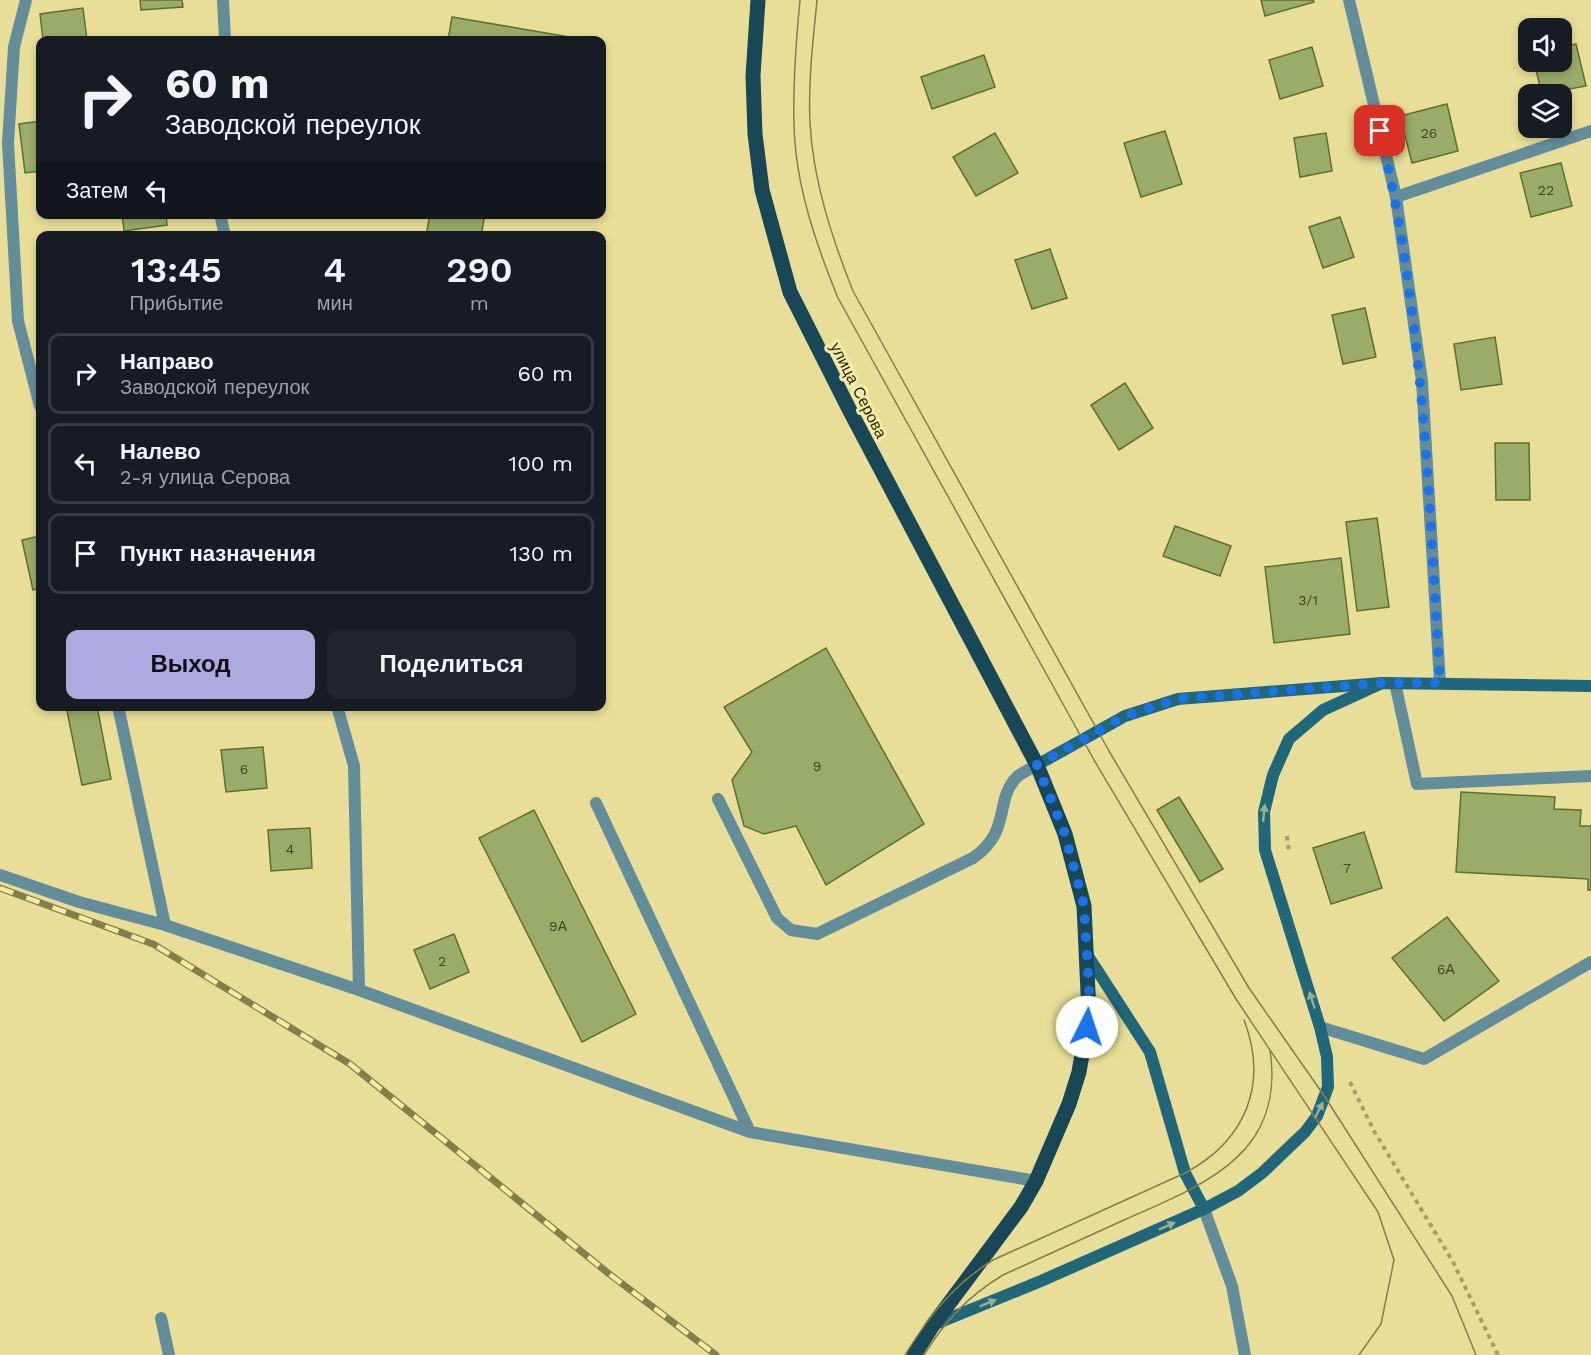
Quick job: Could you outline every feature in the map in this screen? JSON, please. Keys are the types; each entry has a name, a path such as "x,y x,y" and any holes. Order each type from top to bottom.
{"main road":[{"name":"улица Серова","path":"758,0 753,76 755,134 762,190 790,292 849,409 1037,765 1058,814 1076,871 1084,906 1089,1014 1079,1072 1036,1181 1021,1207 933,1324 914,1355"},
{"path":"933,1324 1041,1281 1204,1209 1238,1191 1262,1173 1305,1132 1317,1116 1328,1087 1327,1057 1320,1026 1265,850 1263,831 1267,794 1289,739 1323,710 1388,683"},
{"path":"1037,765 1125,716 1178,699 1388,683 1591,686"},
{"path":"1086,952 1150,1052 1185,1173 1191,1190 1204,1209"}],"street":[{"path":"26,0 14,47 8,143 18,321 36,391"},
{"path":"223,0 225,36"},
{"path":"1349,0 1396,197 1422,381 1440,683"},
{"path":"1396,197 1591,131"},
{"path":"1388,683 1417,784 1591,776"},
{"path":"119,711 165,925"},
{"path":"338,711 354,766 359,990"},
{"path":"718,799 777,918 791,930 817,934 963,863 986,848 996,836 1011,786 1017,777 1037,765"},
{"path":"596,803 750,1132"},
{"path":"0,875 79,902 165,925 359,990 750,1132 1036,1181"},
{"path":"1320,1026 1424,1059 1591,962"},
{"path":"1204,1209 1232,1286 1245,1355"},
{"path":"161,1318 170,1355"}],"path":[{"path":"1286,830 1291,863"},
{"path":"1345,1072 1374,1131 1453,1262 1498,1355"}],"building":[{"path":"140,0 182,0 183,7 141,10"},
{"path":"1261,0 1313,0 1314,2 1265,16"},
{"path":"83,8 86,36 43,36 40,14"},
{"path":"452,17 564,36 449,36"},
{"path":"1576,44 1586,86 1572,89 1572,84 1540,84 1536,72 1572,72 1572,45"},
{"path":"1312,47 1323,86 1280,99 1269,60"},
{"path":"984,55 995,87 932,109 921,77"},
{"path":"1447,104 1458,151 1412,163 1400,116"},
{"path":"36,122 36,172 25,173 19,124"},
{"path":"1165,131 1182,184 1141,197 1124,143"},
{"path":"995,133 1018,173 976,196 953,157"},
{"path":"1326,133 1332,171 1300,177 1294,138"},
{"path":"1561,163 1572,206 1531,217 1520,173"},
{"path":"1340,217 1354,257 1323,268 1309,227"},
{"path":"123,219 166,219 167,225 124,231"},
{"path":"429,219 484,219 482,231 427,231"},
{"path":"1050,249 1067,298 1032,309 1015,260"},
{"path":"1365,308 1376,357 1343,364 1332,315"},
{"path":"1495,337 1502,384 1461,390 1454,344"},
{"path":"1125,383 1153,428 1119,450 1091,405"},
{"path":"1495,443 1529,443 1530,500 1496,500"},
{"path":"1377,518 1389,607 1357,611 1346,522"},
{"path":"1175,526 1231,546 1220,576 1163,556"},
{"path":"36,537 36,589 33,590 22,540"},
{"path":"1341,558 1350,634 1274,643 1265,567"},
{"path":"826,648 924,824 826,885 796,826 764,834 744,826 732,780 752,752 724,707"},
{"path":"67,711 98,711 111,779 82,785"},
{"path":"263,747 267,788 226,792 221,750"},
{"path":"1461,792 1555,797 1554,809 1581,810 1580,826 1591,826 1591,890 1588,890 1588,879 1456,872"},
{"path":"1179,797 1223,869 1200,882 1157,810"},
{"path":"534,810 636,1014 582,1042 479,838"},
{"path":"310,828 312,868 271,871 268,830"},
{"path":"1364,832 1382,888 1331,904 1313,848"},
{"path":"1447,917 1499,981 1444,1021 1392,958"},
{"path":"454,934 469,972 430,989 414,950"}],"tram line":[{"path":"800,0 794,78 795,146 808,213 838,298 1094,760 1236,999 1378,1212 1394,1260 1381,1324 1359,1355"},
{"path":"817,0 811,62 812,145 819,188 853,291 1109,751 1249,988 1325,1097 1452,1296 1476,1355"},
{"path":"905,1355 943,1302 966,1280 993,1260 1185,1173 1206,1160 1223,1145 1237,1128 1252,1089 1254,1067 1251,1044 1244,1020"},
{"path":"924,1355 958,1310 990,1283 1182,1193 1209,1179 1233,1161 1252,1141 1265,1116 1272,1086 1270,1050"}],"railway":[{"path":"0,888 153,944 350,1064 608,1273 716,1355"}],"route":[{"path":"1087,1027 1089,990 1084,906 1065,834 1037,765 1125,716 1147,707 1178,699 1382,683 1440,683 1422,381 1396,197 1380,131"}]}
